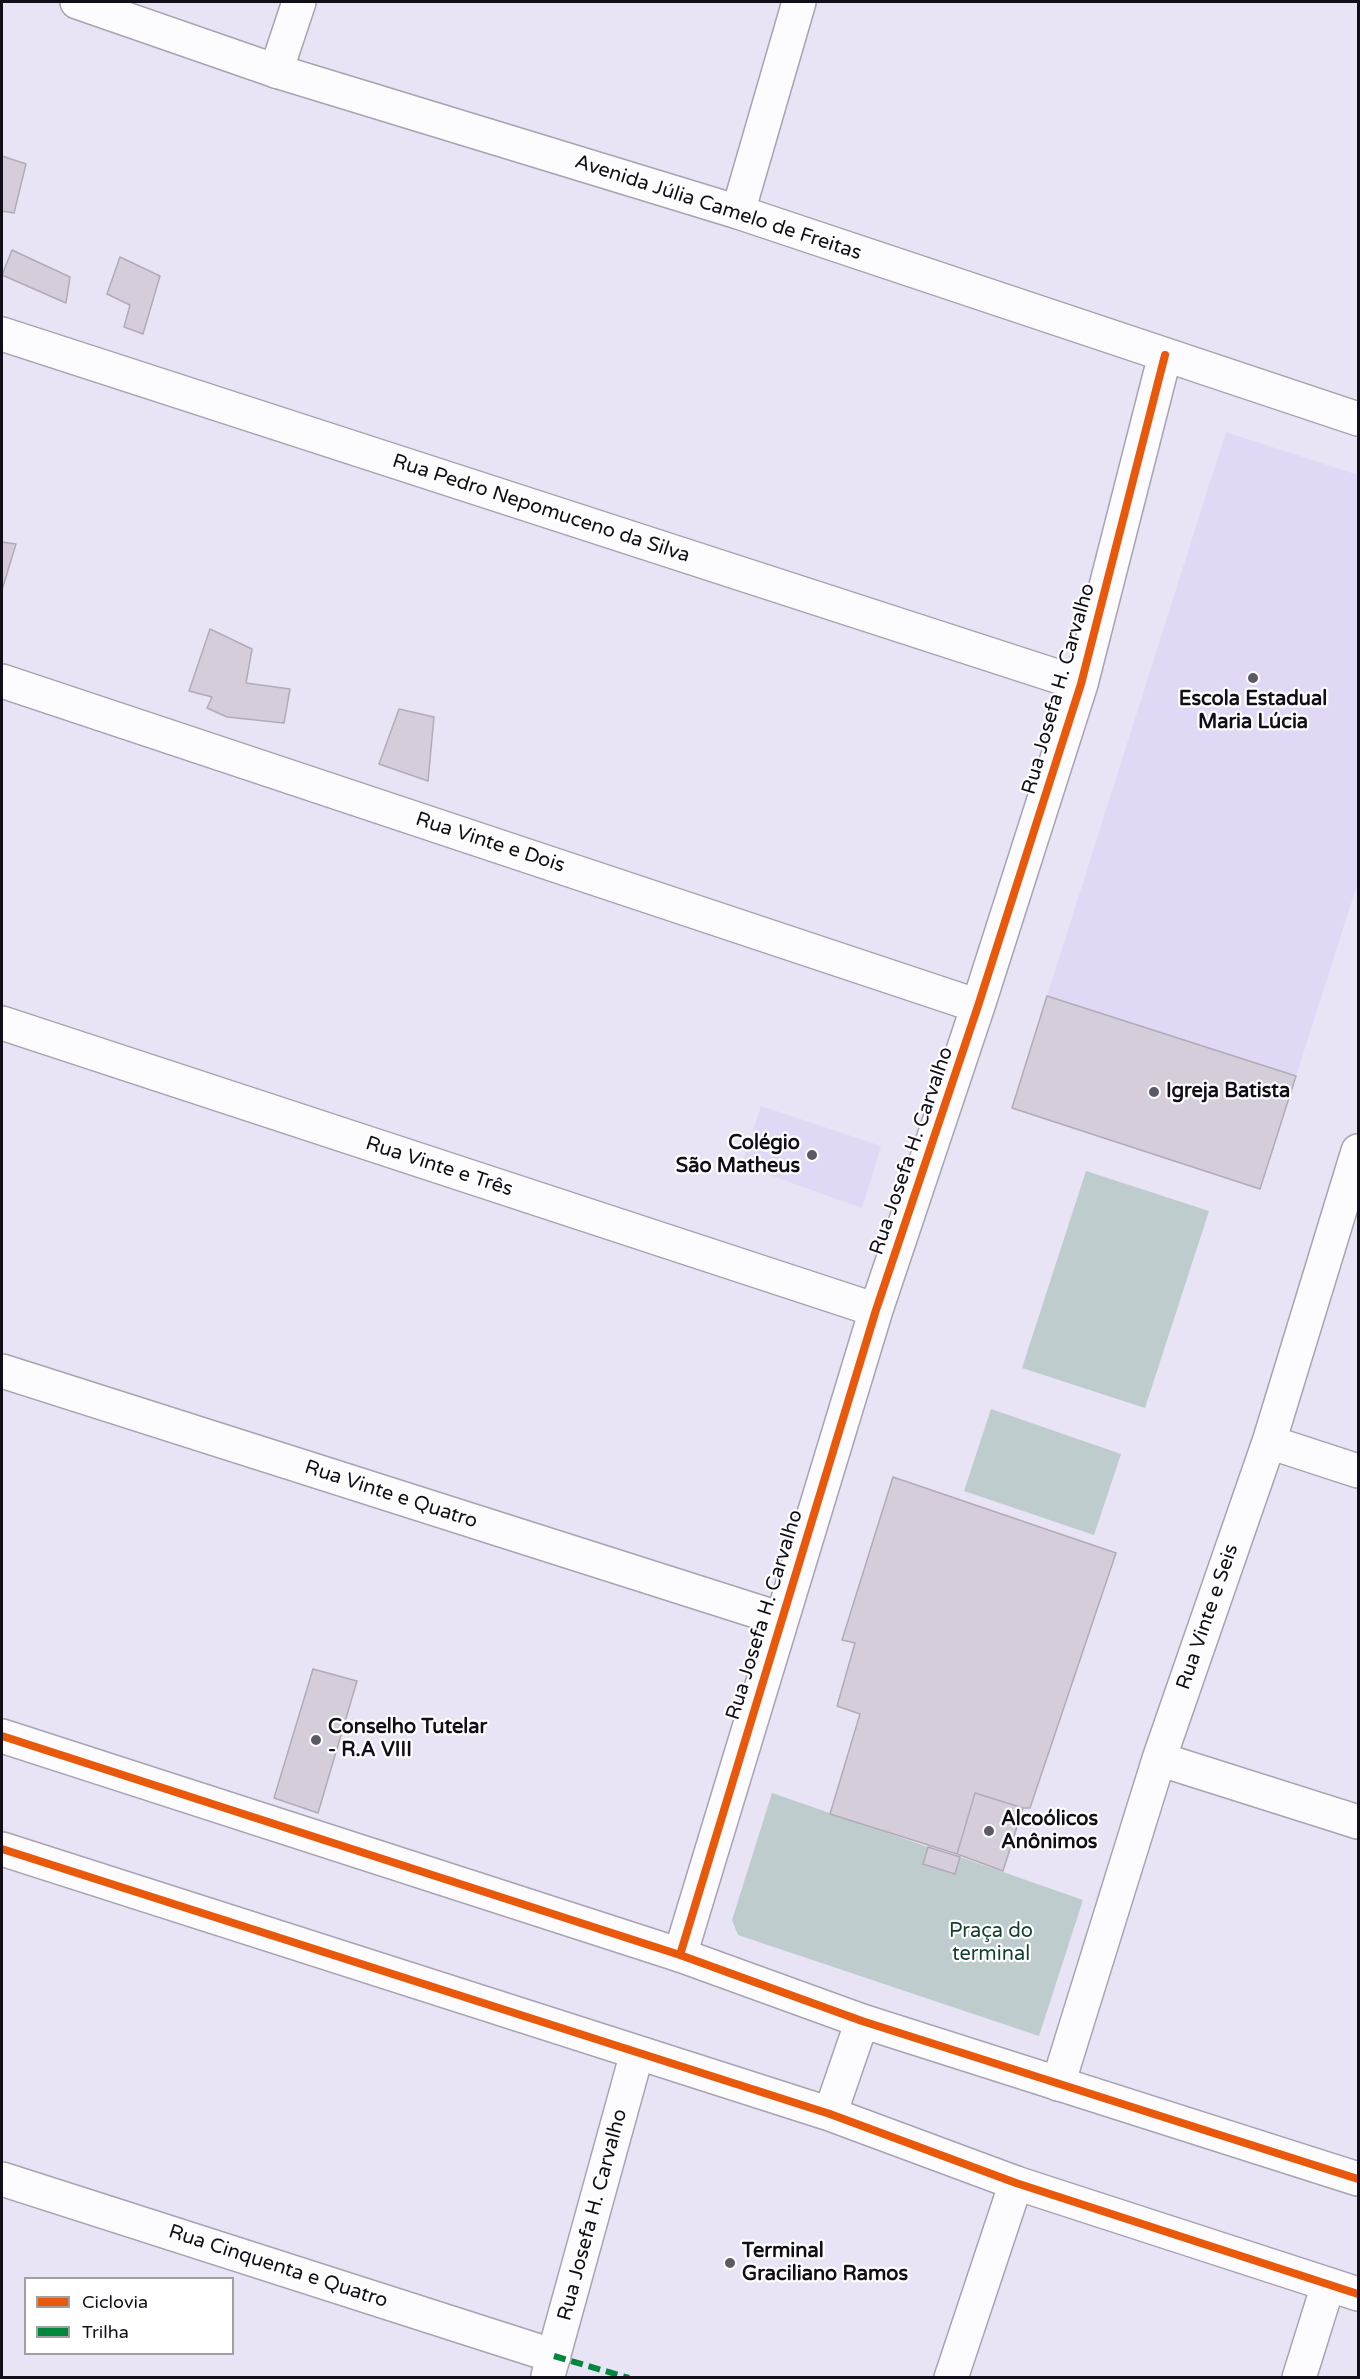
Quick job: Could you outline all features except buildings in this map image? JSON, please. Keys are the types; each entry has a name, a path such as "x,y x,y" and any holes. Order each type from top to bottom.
{"street":[{"name":"Avenida Júlia Camelo de Freitas","path":"77,2 276,71 738,212 1359,419"},
{"path":"276,71 299,2"},
{"path":"738,212 799,2"},
{"name":"Rua Pedro Nepomuceno da Silva","path":"2,334 1081,684"},
{"name":"Rua Josefa H. Carvalho","path":"680,1955 876,1310 978,1006 1081,684 1165,355"},
{"name":"Rua Vinte e Dois","path":"2,681 978,1006"},
{"name":"Rua Vinte e Três","path":"2,1023 876,1310"},
{"name":"Rua Vinte e Seis","path":"1058,2084 1159,1759 1269,1442 1359,1151"},
{"name":"Rua Vinte e Quatro","path":"2,1371 781,1618"},
{"path":"1269,1442 1359,1471"},
{"path":"2,1736 680,1955 862,2021 1359,2179"},
{"path":"1159,1759 1359,1822"},
{"path":"2,1849 830,2114 1016,2182 1359,2294"},
{"path":"830,2114 862,2021"},
{"name":"Rua Josefa H. Carvalho","path":"551,2367 637,2053"},
{"name":"Rua Cinquenta e Quatro","path":"2,2179 551,2367"},
{"path":"951,2378 1016,2182"},
{"path":"1299,2378 1328,2284"}],"shaded area":[{"name":"Escola Estadual Maria Lúcia","path":"1226,432 1358,475 1358,882 1296,1076 1047,996"},
{"name":"Colégio São Matheus","path":"761,1106 881,1146 862,1208 742,1165"}],"green space":[{"path":"1086,1171 1209,1211 1145,1408 1022,1368"},
{"path":"991,1409 1121,1454 1094,1535 964,1491"},
{"name":"Praça do terminal","path":"772,1793 928,1847 923,1864 955,1874 960,1857 1083,1900 1039,2036 738,1935 732,1920"}],"marked path":[{"path":"554,2356 629,2378"}],"cycle path":[{"path":"680,1955 876,1310 978,1006 1081,684 1165,355"},
{"path":"2,1736 680,1955 862,2021 1358,2179"},
{"path":"2,1849 830,2114 1016,2183 1358,2294"}],"place":[{"name":"Escola Estadual Maria Lúcia","path":"1253,678"},
{"name":"Igreja Batista","path":"1154,1092"},
{"name":"Colégio São Matheus","path":"812,1155"},
{"name":"Conselho Tutelar - R.A VIII","path":"316,1740"},
{"name":"Alcoólicos Anônimos","path":"989,1831"},
{"name":"Terminal Graciliano Ramos","path":"730,2263"}]}
